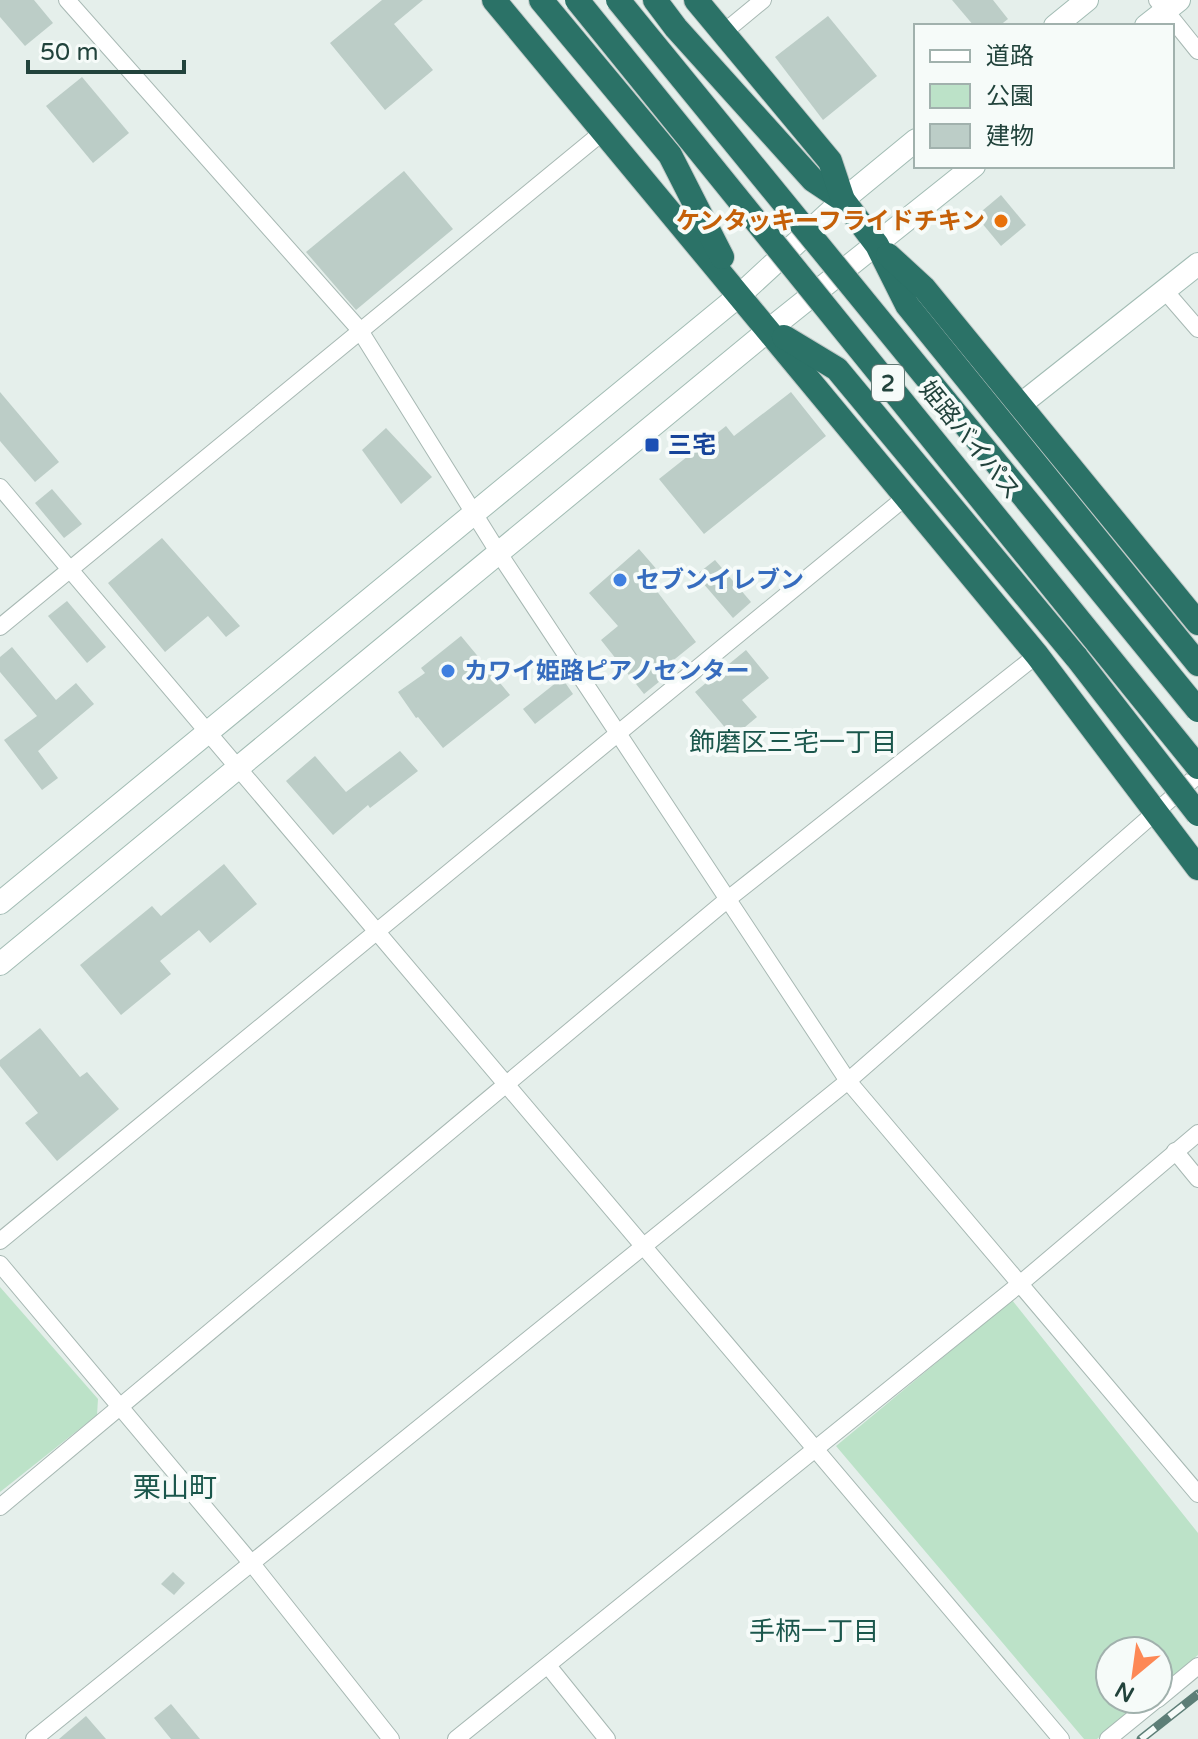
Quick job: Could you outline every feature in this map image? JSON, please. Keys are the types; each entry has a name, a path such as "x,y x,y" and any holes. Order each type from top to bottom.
{"highway":[{"path":"494,0 741,294 1037,655 1198,868"},
{"path":"541,0 670,155 741,294"},
{"name":"姫路バイパス","path":"577,0 1198,767"},
{"name":"姫路バイパス","path":"618,0 1198,710"},
{"path":"655,0 676,28 813,180 843,200"},
{"path":"696,0 830,161 843,200 877,245 924,288 1198,623"},
{"path":"877,245 907,305 1198,664"},
{"path":"770,329 837,369 1077,658 1198,814"}],"street":[{"path":"67,0 359,329 500,555 848,1081 1198,1494"},
{"path":"723,33 763,0"},
{"path":"1057,24 1087,0"},
{"path":"1148,24 1167,4 1198,51"},
{"path":"0,627 359,329 604,131"},
{"path":"0,903 741,294 843,200 914,142"},
{"path":"0,964 500,555 770,329 972,168"},
{"path":"1020,405 1198,264"},
{"path":"1166,292 1198,329"},
{"path":"0,487 209,730 506,1086 646,1245 1061,1739"},
{"path":"0,1241 907,496"},
{"path":"0,1507 728,899 1037,655"},
{"path":"34,1739 848,1081 1198,775"},
{"path":"456,1739 1021,1283 1198,1133"},
{"path":"1175,1151 1198,1179"},
{"path":"0,1264 253,1565 391,1739"},
{"path":"1174,1686 1198,1666"},
{"path":"549,1667 607,1739"},
{"path":"1108,1739 1138,1715"}],"green space":[{"path":"0,1287 98,1399 97,1415 0,1492"},
{"path":"1012,1300 1198,1533 1198,1655 1174,1675 1174,1635 1094,1635 1094,1715 1126,1715 1097,1739 1084,1739 836,1446"}],"building":[{"path":"0,0 34,0 53,23 25,46 0,17"},
{"path":"382,0 423,0 394,24 433,70 385,110 330,43"},
{"path":"952,0 993,0 1008,19 1002,24 972,24"},
{"path":"828,16 877,76 823,120 775,57"},
{"path":"82,77 129,133 93,163 46,106"},
{"path":"404,171 453,229 356,310 306,252"},
{"name":"ケンタッキーフライドチキン","path":"1001,195 1026,225 1001,246 976,216"},
{"path":"0,392 59,462 35,482 0,441"},
{"path":"791,392 826,436 704,534 659,479 726,426 734,436"},
{"path":"386,428 432,477 401,504 362,450"},
{"path":"52,489 82,524 64,538 35,503"},
{"path":"162,538 240,626 226,637 208,616 165,652 108,583"},
{"path":"639,549 659,572 649,581 696,642 660,671 665,677 644,694 601,640 618,626 589,593"},
{"path":"715,560 751,602 733,618 696,575"},
{"path":"67,601 106,647 87,663 48,616"},
{"path":"461,636 510,695 443,748 398,692 425,673 421,668"},
{"path":"12,647 56,700 76,683 94,704 38,751 58,778 42,790 4,740 37,716 0,672 0,657"},
{"path":"746,650 769,678 742,700 757,717 733,737 695,692"},
{"path":"562,678 573,694 535,724 523,709"},
{"path":"400,751 418,771 370,808 368,805 333,835 286,781 315,756 346,792"},
{"path":"224,864 257,904 210,943 199,930 160,961 171,974 121,1015 80,965 152,906 161,916"},
{"path":"40,1028 80,1077 87,1072 119,1109 57,1161 25,1123 38,1113 0,1066 0,1060"},
{"path":"173,1572 185,1583 174,1595 161,1584"},
{"path":"171,1704 200,1739 171,1739 154,1718"},
{"path":"86,1716 106,1739 59,1739"}],"railway":[{"path":"1141,1739 1198,1694"}],"place":[{"name":"ケンタッキーフライドチキン","path":"1001,221"},
{"name":"三宅","path":"652,445"},
{"name":"セブンイレブン","path":"620,580"},
{"name":"カワイ姫路ピアノセンター","path":"448,671"}],"district":[{"name":"飾磨区三宅一丁目","path":"793,742"},
{"name":"栗山町","path":"175,1487"},
{"name":"手柄一丁目","path":"814,1631"}]}
